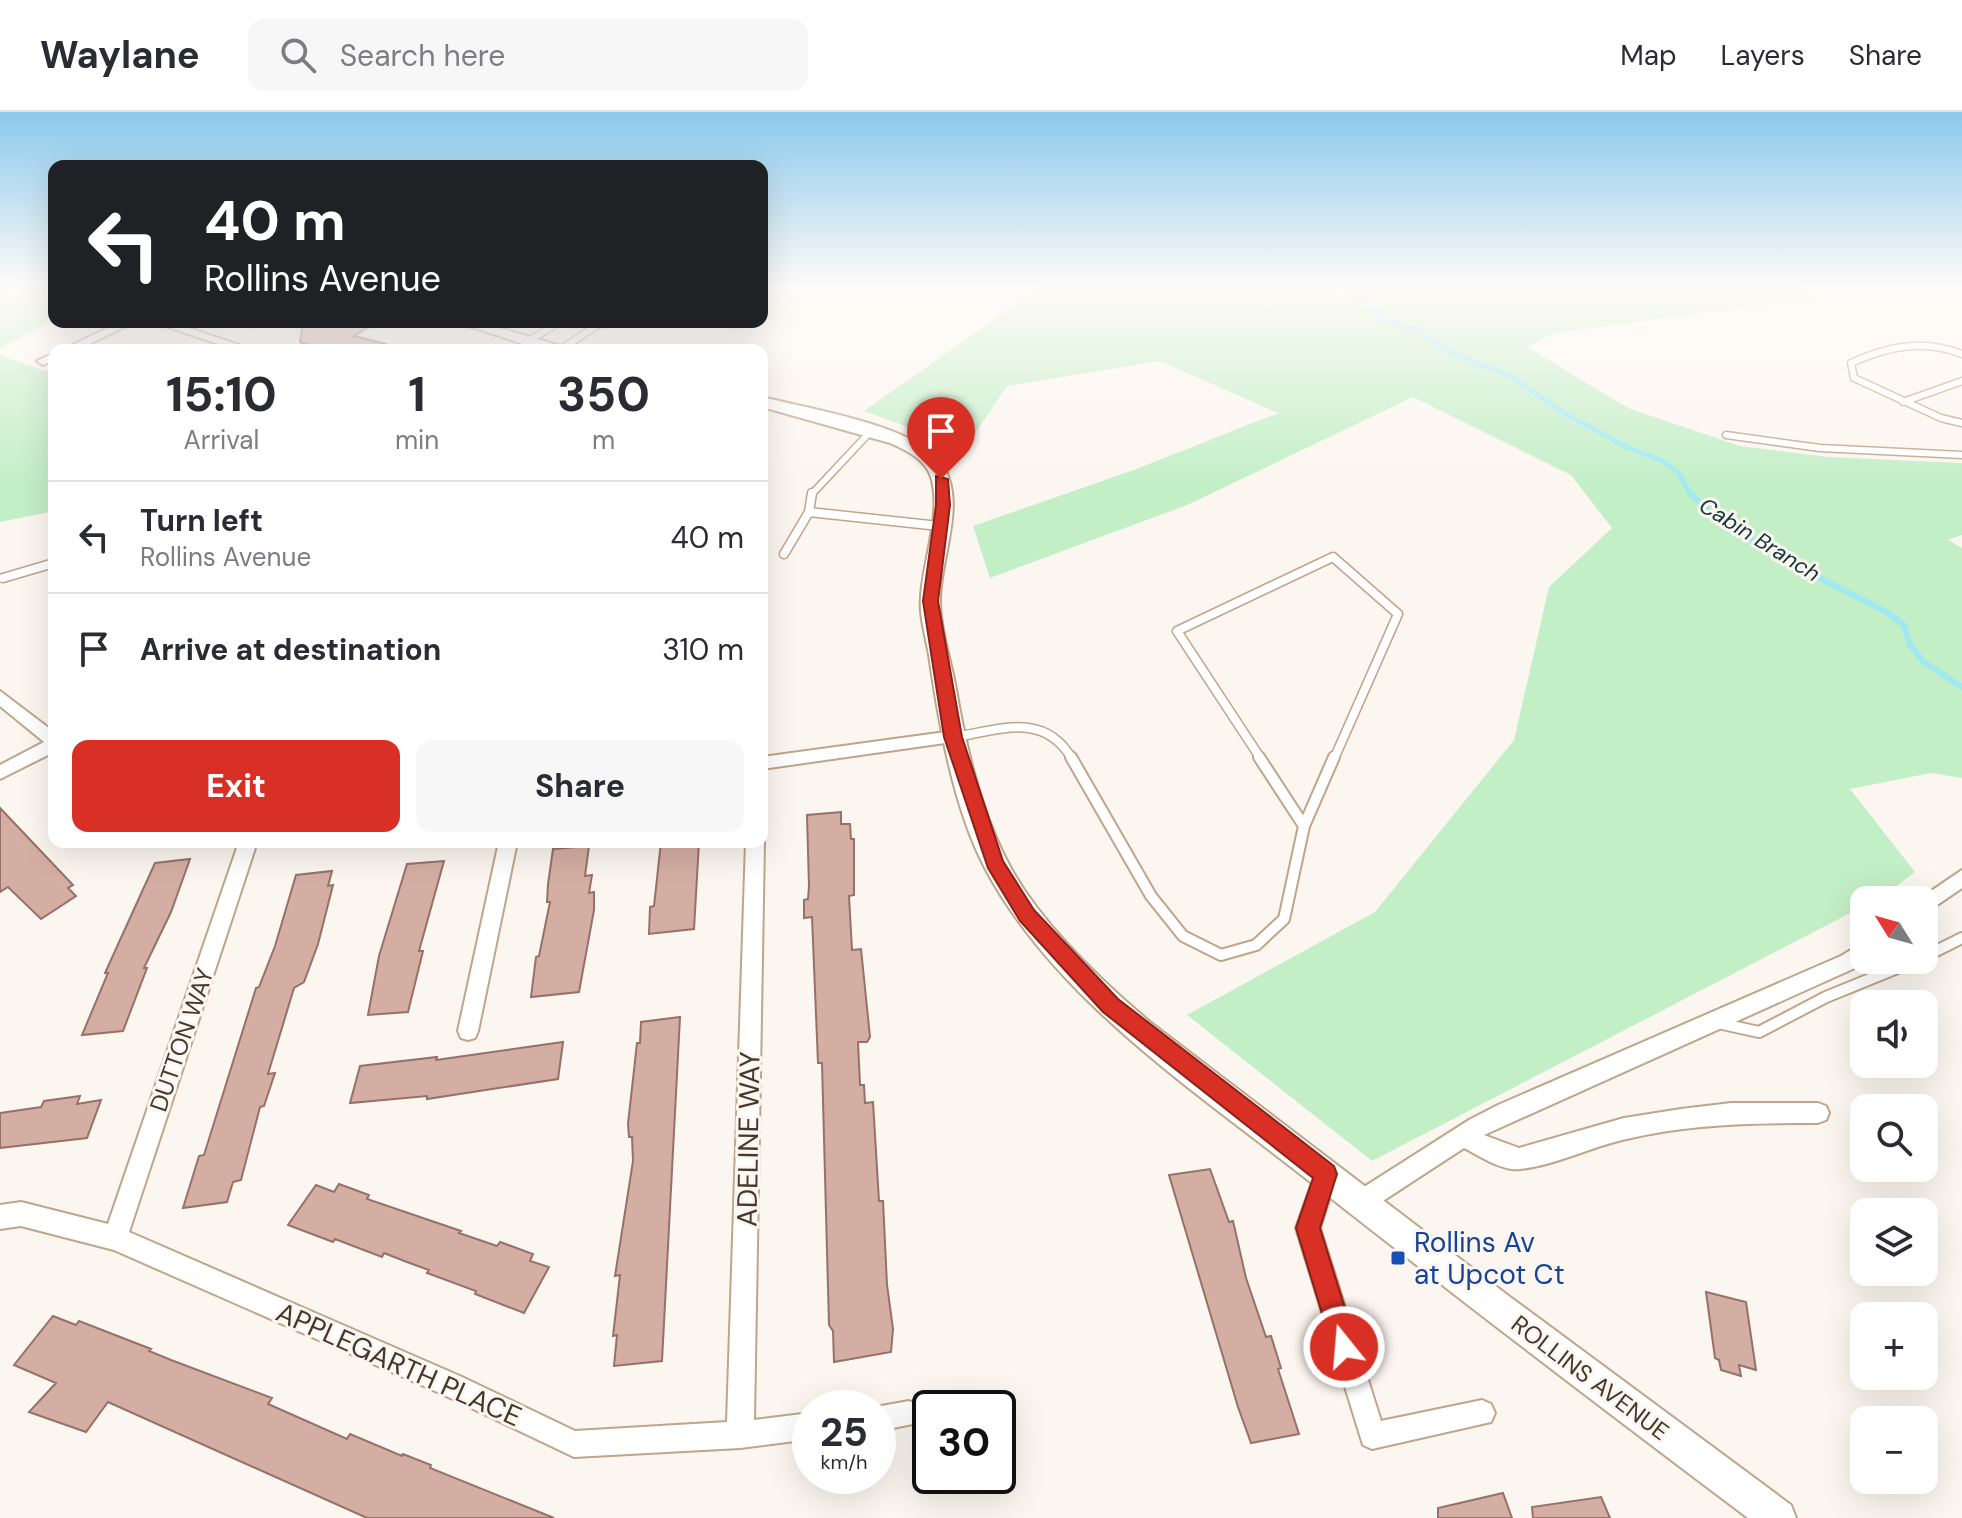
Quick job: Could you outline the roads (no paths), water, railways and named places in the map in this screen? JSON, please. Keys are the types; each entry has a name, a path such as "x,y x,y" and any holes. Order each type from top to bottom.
{"street":[{"name":"ROLLINS AVENUE","path":"768,404 903,442 930,460 943,489 930,601 953,737 995,863 1027,915 1130,1022 1361,1202 1778,1518"},
{"path":"0,697 48,737"},
{"path":"768,762 953,737"},
{"path":"0,773 48,745"},
{"name":"DUTTON WAY","path":"115,1238 246,848"},
{"path":"468,1031 507,848"},
{"name":"ADELINE WAY","path":"740,1435 755,848"},
{"path":"1938,896 1962,878"},
{"path":"1361,1202 1506,1112 1715,1023 1850,960"},
{"path":"1464,1136 1499,1154 1519,1159 1624,1129 1681,1119 1731,1113 1818,1113"},
{"path":"1326,1174 1308,1228 1372,1436 1482,1413"},
{"name":"APPLEGARTH PLACE","path":"0,1217 21,1214 115,1238 453,1386 574,1444 740,1435 792,1428"},
{"path":"896,1416 909,1414"}],"lane":[{"path":"1874,352 1851,363 1854,378 1941,418 1962,423"},
{"path":"1903,402 1962,381"},
{"path":"784,554 809,512 811,495 870,432"},
{"path":"1726,435 1820,448 1962,455"},
{"path":"809,512 939,526"},
{"path":"953,737 1010,727 1039,728 1063,743 1151,896 1183,936 1221,955 1256,945 1284,919 1304,826 1398,614 1333,557 1177,631 1304,826"},
{"path":"3,578 48,565"},
{"path":"1938,950 1962,938"},
{"path":"1715,1023 1759,1032 1826,997 1883,974"}],"waterway":[{"name":"Cabin Branch","path":"1450,352 1508,375 1567,415 1627,447 1660,460 1678,472 1691,495"},
{"name":"Cabin Branch","path":"1690,493 1711,514 1796,566 1885,611 1904,625 1910,645 1924,662 1962,687"}],"place":[{"name":"Rollins Av at Upcot Ct","path":"1398,1258"}]}
